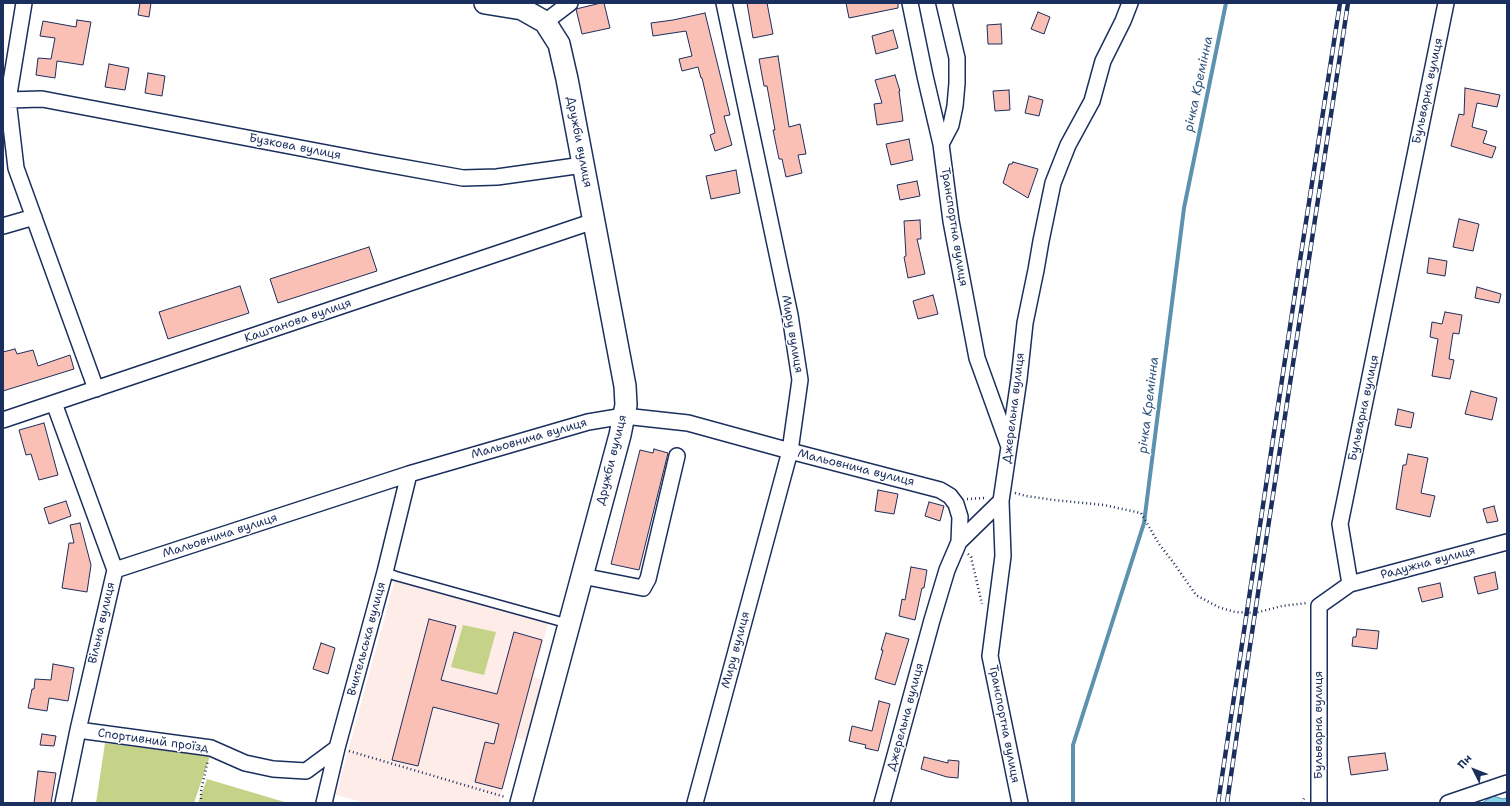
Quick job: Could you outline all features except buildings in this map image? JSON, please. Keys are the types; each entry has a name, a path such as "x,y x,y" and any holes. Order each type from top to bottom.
{"street":[{"path":"24,3 5,100 16,168 96,389"},
{"path":"485,3 522,9 545,22 570,3"},
{"name":"Миру вулиця","path":"695,803 790,451 800,380 790,315 724,3"},
{"name":"Транспортна вулиця","path":"910,3 941,144 951,221 977,358 1009,449"},
{"path":"941,144 951,125 958,83 957,58 944,3"},
{"name":"Джерельна вулиця","path":"882,803 947,570 959,542 1002,496 1025,323 1053,183 1068,145 1092,101 1103,61 1123,21 1130,3"},
{"name":"Бульварна вулиця","path":"1350,584 1340,524 1446,3"},
{"name":"Дружби вулиця","path":"521,802 620,435 626,405 625,386 559,44 545,22"},
{"name":"Бузкова вулиця","path":"5,100 42,99 463,178 497,177 583,165"},
{"path":"3,226 34,217"},
{"name":"Каштанова вулиця","path":"3,420 594,221"},
{"name":"Вільна вулиця","path":"54,402 115,570 78,730 63,803"},
{"name":"Мальовнича вулиця","path":"115,570 409,474 588,422 624,416 688,423 940,490 950,496"},
{"path":"582,576 643,588 648,579 677,456"},
{"name":"Вчительська вулиця","path":"324,803 337,748 385,572 409,474"},
{"path":"950,496 956,504 960,517 959,542"},
{"name":"Транспортна вулиця","path":"1002,496 1003,556 990,656 1020,803"},
{"name":"Радужна вулиця","path":"1350,584 1507,542"},
{"path":"1319,606 1350,584"},
{"name":"Бульварна вулиця","path":"1319,606 1319,803"},
{"name":"Спортивний проїзд","path":"78,730 211,748 245,763 273,769 306,771 337,748"},
{"path":"1448,803 1507,783"}],"lane":[{"path":"385,572 569,624"}],"path":[{"path":"950,496 967,499 1002,496 1026,496 1104,505 1141,513 1159,544 1196,595 1218,607 1235,612 1255,613 1282,606 1304,603 1319,606"},
{"path":"959,542 971,557 982,606"},
{"path":"201,803 200,791 211,748"},
{"path":"337,748 521,802"}],"shaded area":[{"path":"397,572 551,613 534,677 544,681 528,741 517,738 499,803 366,803 336,795"}],"green space":[{"path":"463,625 496,632 484,675 451,667"},
{"path":"105,743 210,756 194,803 96,803"},
{"path":"207,779 288,803 198,803"}],"water":[{"path":"1493,796 1503,799 1507,798 1507,803 1482,803"}],"waterway":[{"name":"річка Кремінна","path":"1073,803 1073,745 1144,523 1184,208 1226,3"}],"railway":[{"path":"1218,803 1340,3"},
{"path":"1227,803 1348,3"}]}
